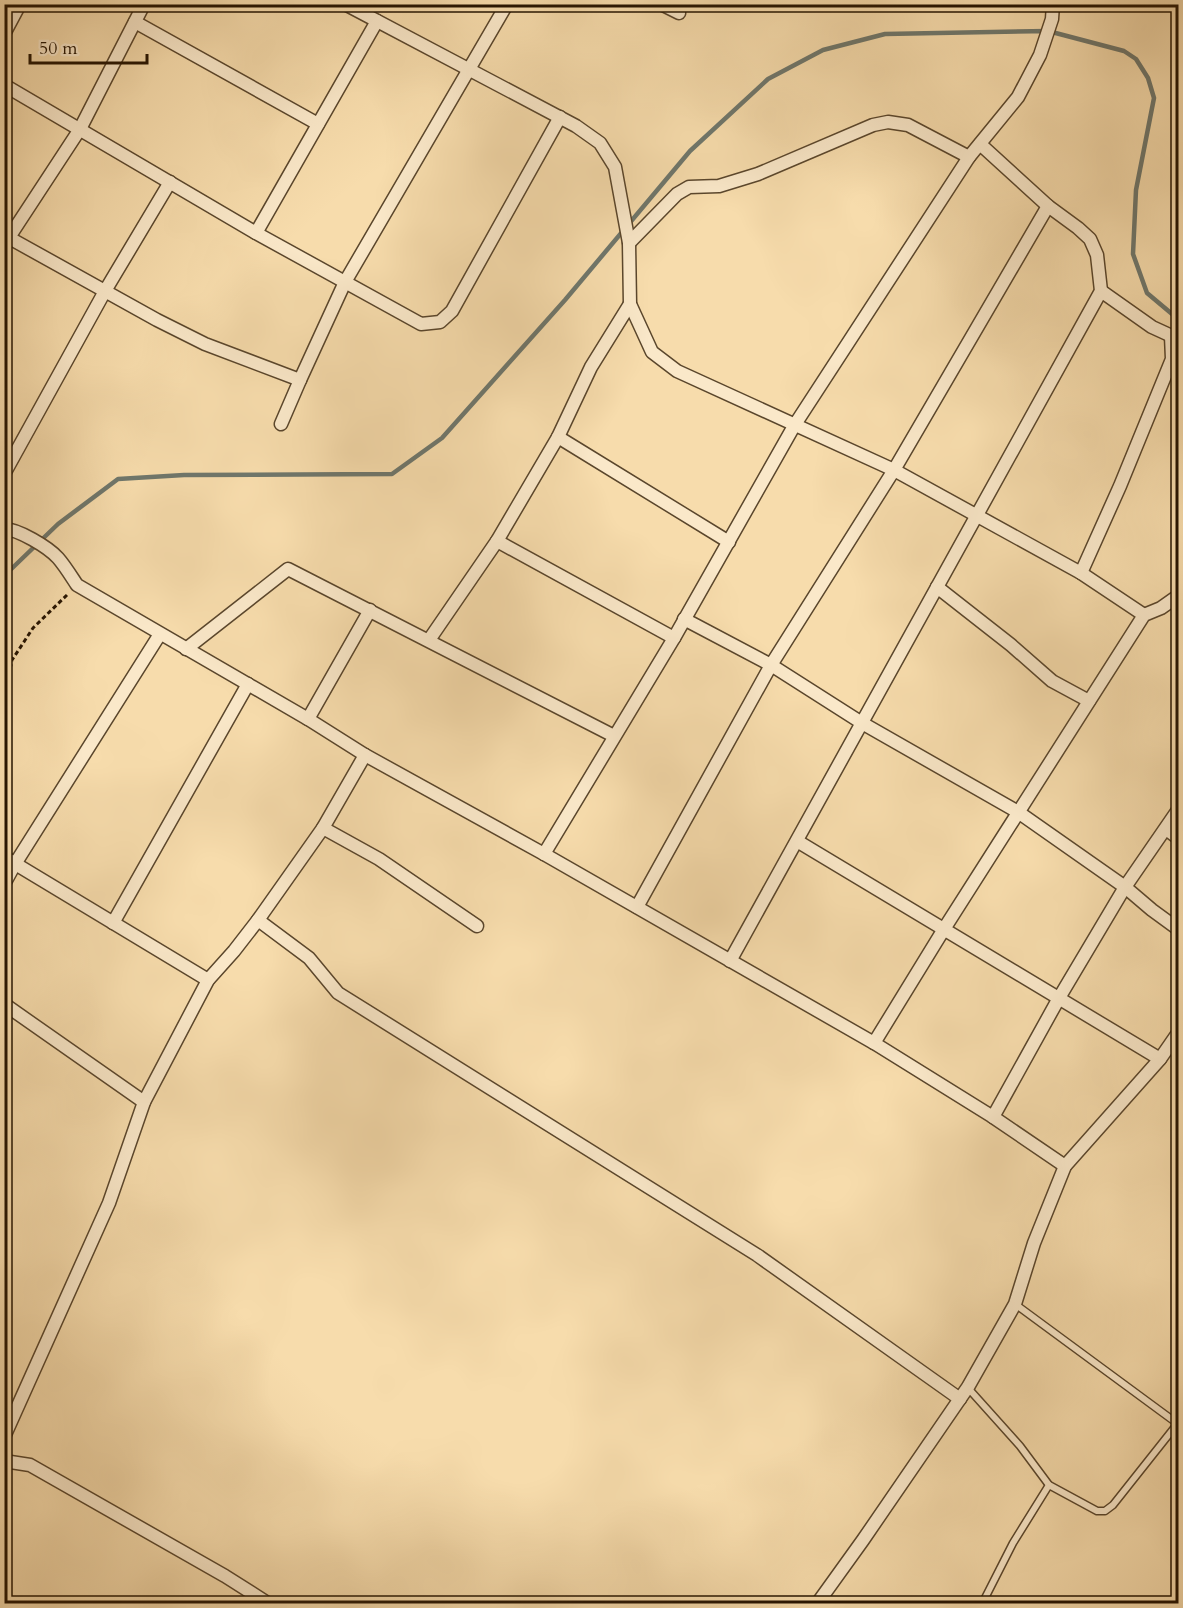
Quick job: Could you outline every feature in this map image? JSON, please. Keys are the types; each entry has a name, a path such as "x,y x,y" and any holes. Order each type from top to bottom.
{"street":[{"path":"4,34 20,4"},
{"path":"144,4 80,129 6,239 205,344 300,380"},
{"path":"345,4 560,117 600,142 615,167 629,243 630,304 652,352 677,371 894,470 1081,573 1144,615"},
{"path":"281,424 345,282 507,4"},
{"path":"661,4 679,13"},
{"path":"544,854 674,638 794,426 969,157 1018,97 1040,55 1052,18 1053,4"},
{"path":"256,233 376,21"},
{"path":"135,22 318,124"},
{"path":"4,85 256,233 421,324 440,322 452,311 560,117"},
{"path":"629,243 677,194 689,187 719,186 758,174 873,125 888,122 908,125 969,157"},
{"path":"730,961 1101,291 1097,255 1089,239 1048,206 980,144"},
{"path":"4,474 105,291 170,182"},
{"path":"638,907 771,665 894,470 1048,206"},
{"path":"1081,573 1120,486 1172,359 1175,338 1152,327 1101,291"},
{"path":"429,640 497,541 558,437 591,367 630,304"},
{"path":"558,437 729,542"},
{"path":"4,529 12,529 57,556 77,585 308,719 365,755 638,907 874,1043 993,1117 1065,1166"},
{"path":"497,541 674,638"},
{"path":"186,649 288,569 614,736"},
{"path":"937,587 1011,645 1052,681 1089,701"},
{"path":"874,1043 1144,615 1161,608 1179,596"},
{"path":"308,719 370,610"},
{"path":"684,619 771,665 862,723 1018,812 1125,886 1152,910 1179,929"},
{"path":"4,884 10,860 160,634"},
{"path":"113,923 248,684"},
{"path":"4,1437 110,1203 144,1102 208,980 258,920 323,828 365,755"},
{"path":"993,1117 1125,886 1179,810"},
{"path":"323,828 379,859 477,926"},
{"path":"1166,829 1179,838"},
{"path":"797,841 1160,1059"},
{"path":"10,860 208,980"},
{"path":"258,920 309,958 338,993 757,1256 960,1399"},
{"path":"4,1004 144,1102"},
{"path":"817,1604 968,1387 1015,1304 1034,1243 1065,1166 1160,1059 1179,1033"},
{"path":"4,1461 30,1465 225,1576 269,1604"}],"lane":[{"path":"968,1387 1020,1446 1048,1485 1096,1511 1105,1511 1113,1505 1178,1424 1015,1304"},
{"path":"982,1604 1013,1543 1048,1485"}],"path":[{"path":"4,698 12,660 33,628 77,585"}],"waterway":[{"path":"4,576 58,524 118,479 184,475 392,474 442,438 565,300 690,151 768,79 823,50 885,34 1048,31 1124,51 1136,59 1148,78 1154,98 1136,190 1133,254 1147,293 1178,319"}]}
